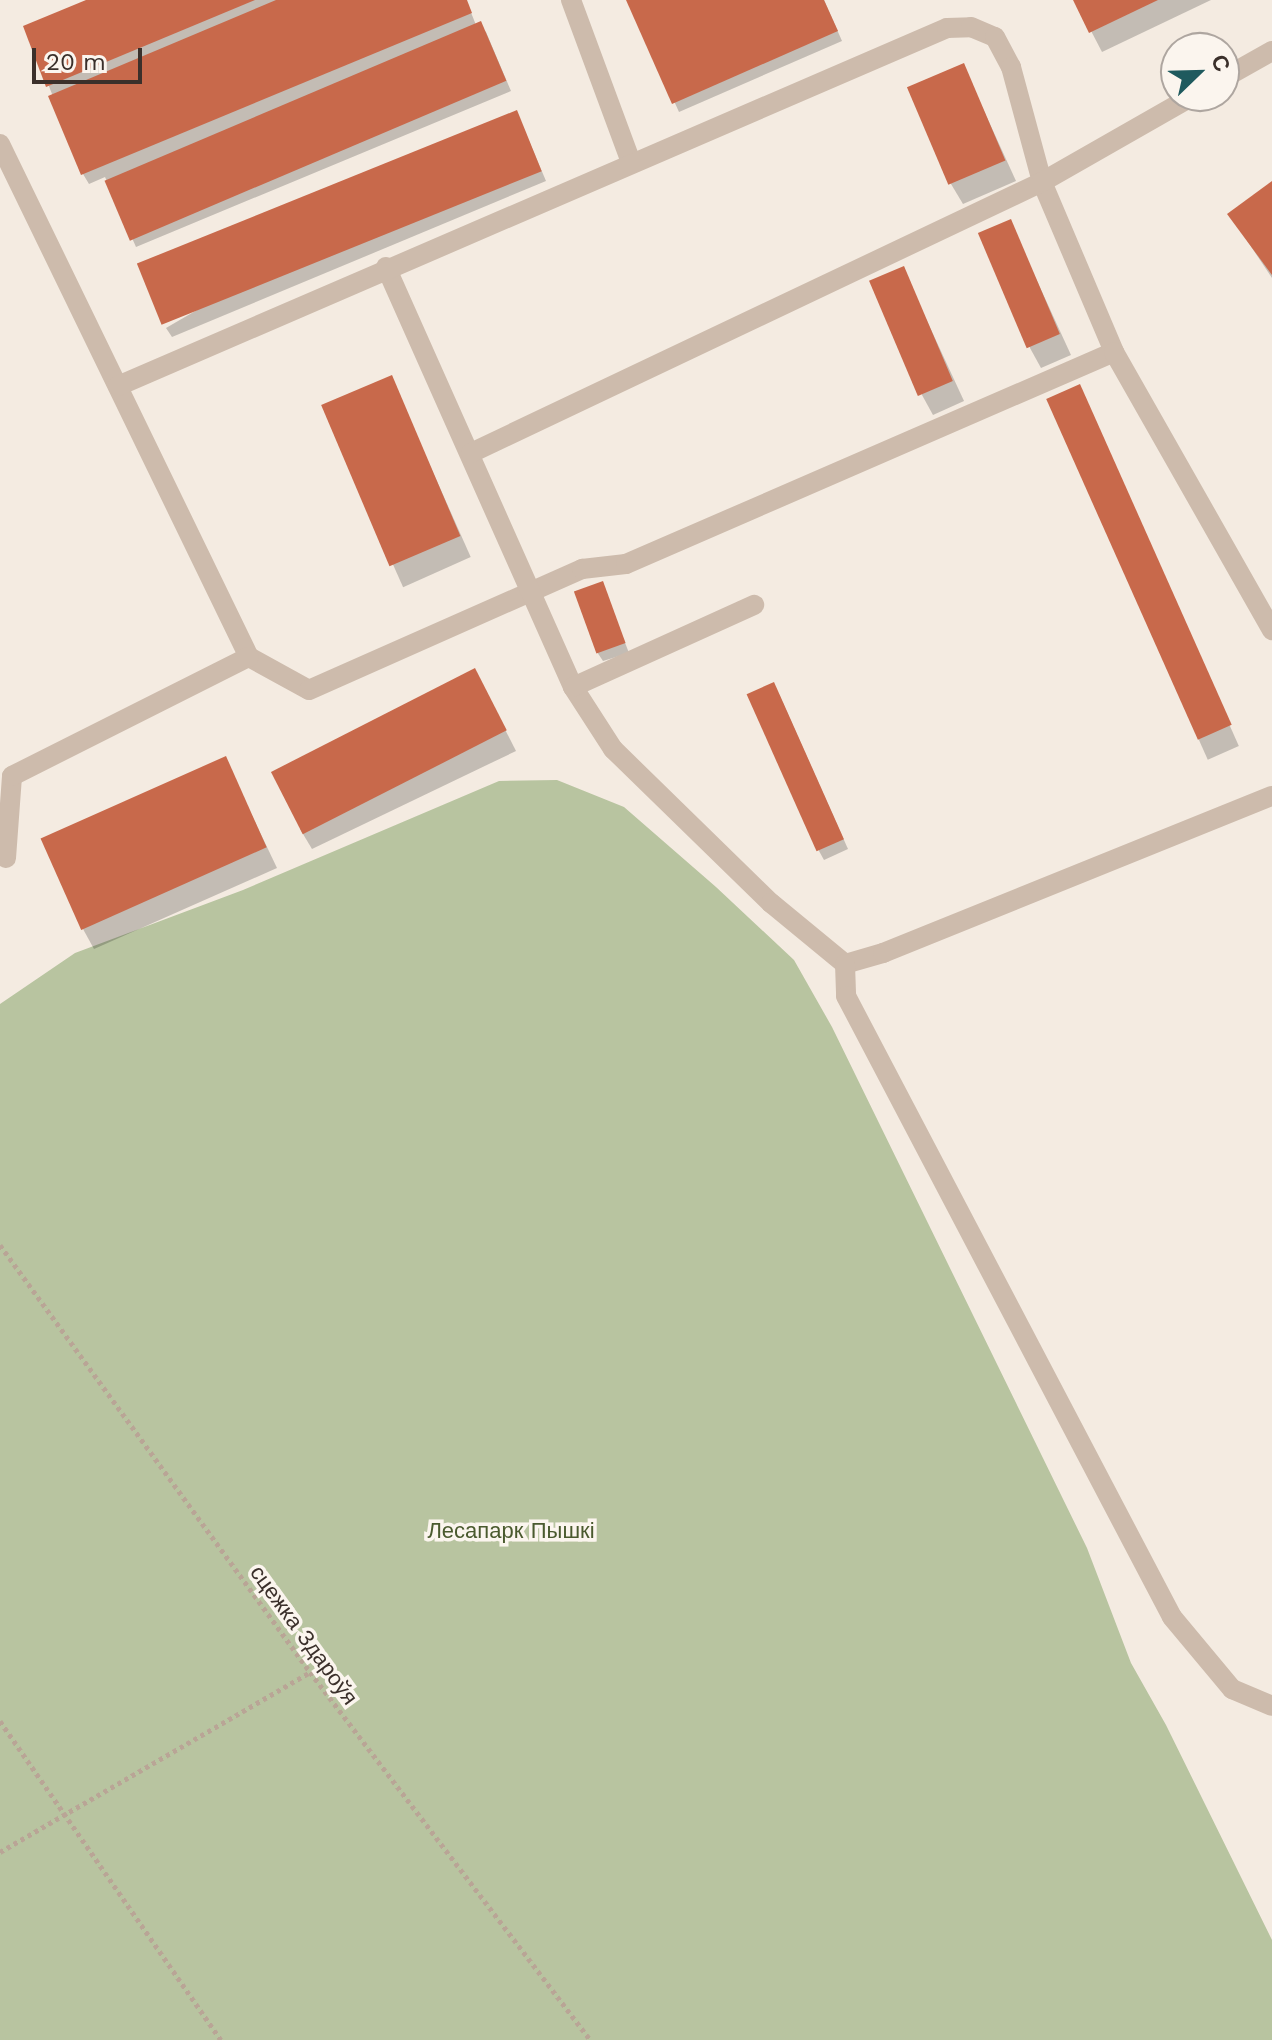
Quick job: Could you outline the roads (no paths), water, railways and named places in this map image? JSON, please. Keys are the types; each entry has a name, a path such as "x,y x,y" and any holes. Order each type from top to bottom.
{"lane":[{"path":"571,0 631,162"},
{"path":"118,386 386,267 947,28 971,27 995,37 1011,67 1042,182 1114,352 1272,630"},
{"path":"1240,69 1272,51"},
{"path":"471,453 1042,182 1165,112"},
{"path":"0,144 249,657 309,690 582,569 626,564 1114,352"},
{"path":"386,267 573,687 613,749 680,818 802,931 845,964"},
{"path":"573,687 754,605"},
{"path":"6,858 12,776 249,657"},
{"path":"845,964 883,953 1272,796"},
{"path":"845,964 846,996 1172,1617 1232,1689 1272,1706"}],"park label":[{"name":"Лесапарк Пышкі","path":"511,1531"}]}
